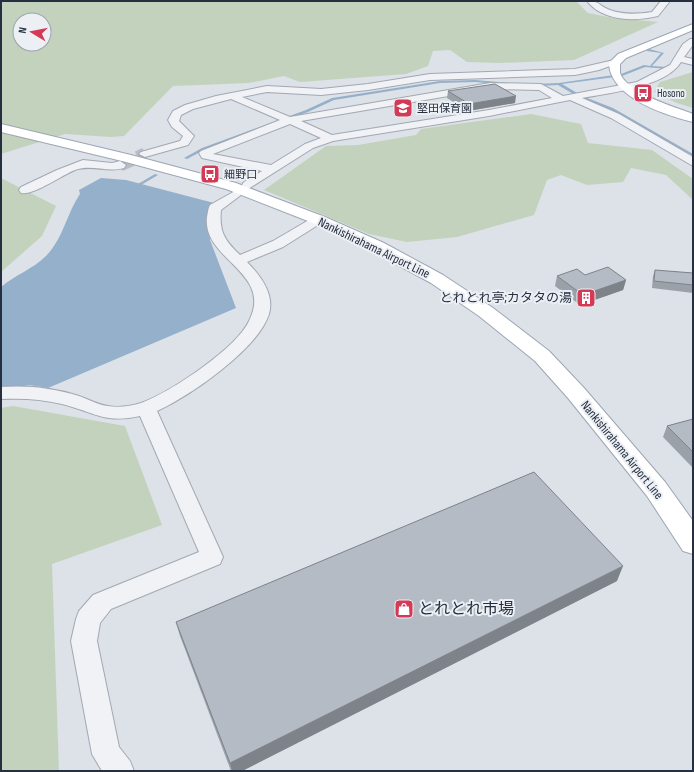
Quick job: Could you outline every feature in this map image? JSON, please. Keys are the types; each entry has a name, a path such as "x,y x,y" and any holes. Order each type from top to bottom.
{"main road":[{"path":"693,27 626,54 614,63 612,69 616,78 625,88 652,102 693,118"},
{"name":"Nankishirahama Airport Line","path":"1,128 126,158 231,186 319,220 378,247 437,279 486,312 542,356 576,393 656,489 693,543"}],"street":[{"path":"592,1 600,9 609,12 639,16 655,14 666,1"},
{"path":"248,186 309,146 331,138 489,113 640,84 673,67 677,58 686,46 693,41"},
{"path":"677,58 693,62"},
{"path":"145,154 184,143 188,140 189,136 187,133 175,124 174,120 182,110 232,96 268,89 311,92 343,90 441,76 575,72 614,63"},
{"path":"273,169 206,156 205,153 288,119 490,86 541,87 572,96 615,116 693,162"},
{"path":"232,96 331,138"},
{"path":"26,190 84,163 95,163 117,167 120,165"},
{"path":"1,393 20,391 41,393 67,399 112,414 146,408 196,382 233,350 252,329 261,314 261,294 253,276 224,248 216,233 213,218 215,208 235,195"},
{"path":"237,261 278,244 319,220"},
{"path":"120,771 106,754 84,640 88,619 102,602 212,557 146,408"}],"green space":[{"path":"1,1 576,1 588,13 608,17 658,22 574,60 500,63 467,62 450,50 433,51 428,66 406,74 300,82 284,76 249,83 173,86 124,136 111,137 65,134 1,154"},
{"path":"693,72 693,108 677,103 654,92 660,82"},
{"path":"531,114 581,124 588,143 652,150 693,179 693,200 666,175 631,168 623,182 587,185 561,175 547,180 534,215 457,237 407,242 369,234 264,190 326,146 358,145 416,135 421,129"},
{"path":"1,178 56,206 42,236 1,272"},
{"path":"13,406 125,426 162,525 52,564 59,771 1,771 1,408"}],"water":[{"path":"101,178 126,180 214,203 208,209 210,240 236,308 48,388 30,385 1,389 1,287 41,261 46,256 57,242 61,234 80,194 79,190"}],"building":[{"path":"495,84 516,96 469,104 448,91"},
{"path":"608,267 626,280 583,295 557,276 577,269 585,275"},
{"path":"655,270 693,273 693,285 654,281"},
{"path":"693,419 693,452 667,426"},
{"name":"とれとれ市場","path":"534,472 623,566 230,763 176,622"}],"waterway":[{"path":"647,48 648,50 663,53 651,66"},
{"path":"559,84 622,75 645,66 667,68"},
{"path":"186,158 203,149 307,111 333,99 440,82 475,81 510,84"},
{"path":"536,85 559,84"},
{"path":"559,84 581,97 612,109 693,155"},
{"path":"140,184 156,175"}],"tunnel":[{"path":"120,165 145,154"}],"place":[{"name":"Hosono","path":"643,93"},
{"name":"堅田保育園","path":"403,108"},
{"name":"細野口","path":"210,174"},
{"name":"とれとれ亭;カタタの湯","path":"586,298"},
{"name":"とれとれ市場","path":"404,609"}]}
